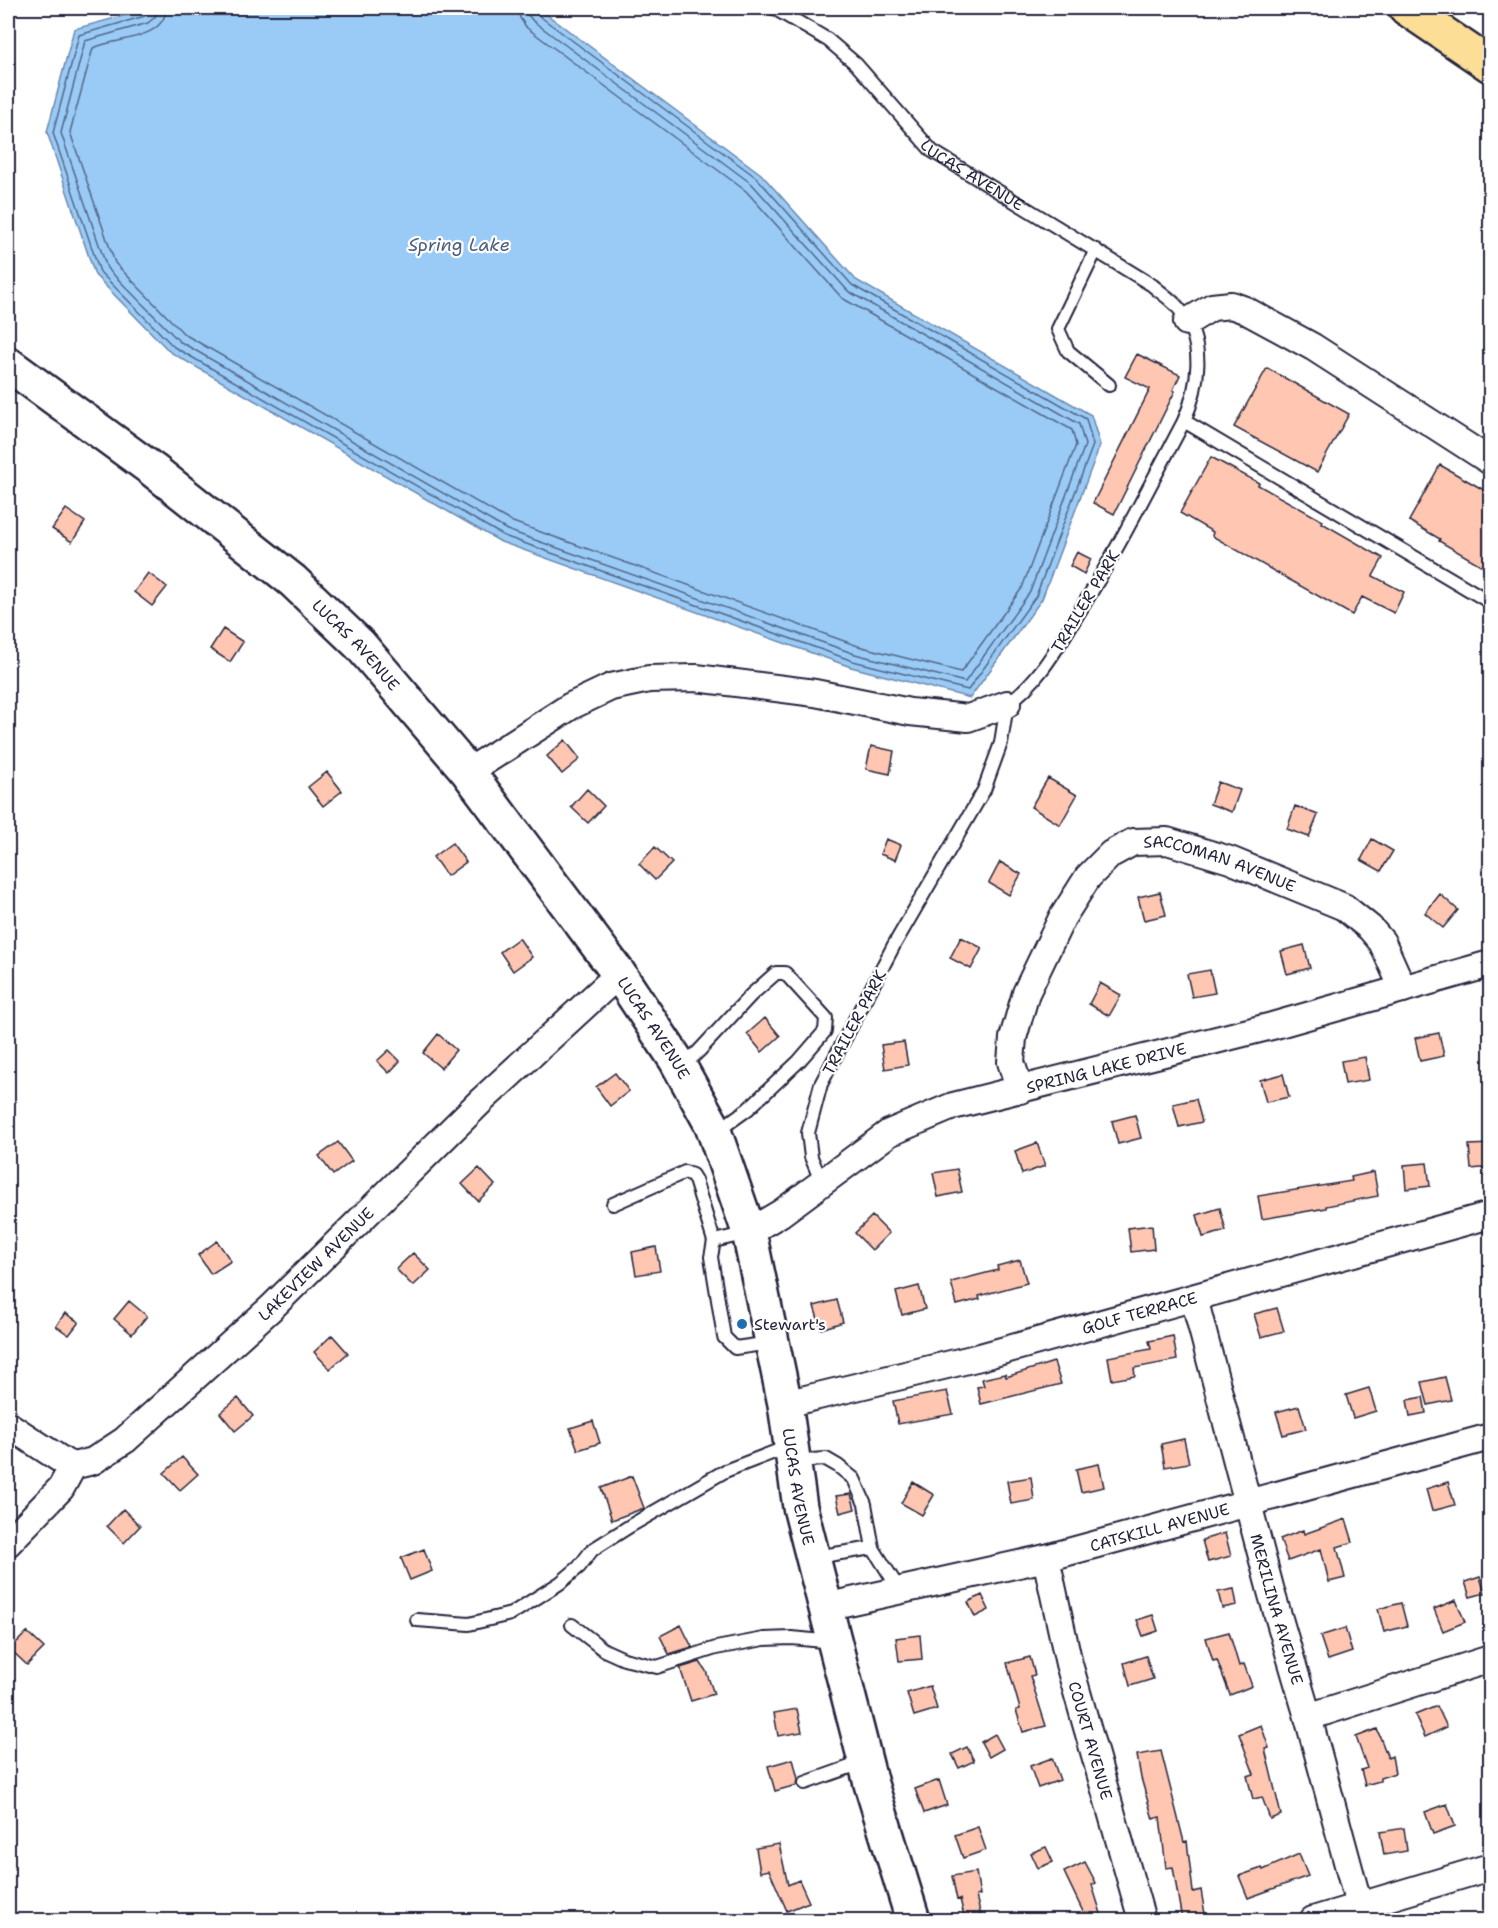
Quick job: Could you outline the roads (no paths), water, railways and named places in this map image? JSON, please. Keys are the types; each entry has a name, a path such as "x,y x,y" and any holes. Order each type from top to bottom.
{"highway":[{"path":"1406,8 1491,66"}],"street":[{"path":"1187,322 1212,307 1231,306 1245,310 1313,347 1491,460"},
{"name":"LUCAS AVENUE","path":"8,364 153,470 293,581 360,645 468,772 619,974 681,1068 715,1133 749,1232 785,1404 800,1507 863,1753 913,1920"},
{"path":"468,772 571,706 611,687 649,679 696,678 815,693 909,712 968,718 1007,704"},
{"name":"SACCOMAN AVENUE","path":"1020,1090 1011,1062 1013,1038 1026,993 1062,918 1088,877 1111,854 1133,842 1167,841 1230,860 1344,907 1370,928 1382,942 1403,988"},
{"name":"SPRING LAKE DRIVE","path":"749,1232 782,1213 889,1133 953,1106 1272,1026 1491,964"},
{"name":"LAKEVIEW AVENUE","path":"73,1466 93,1461 125,1440 271,1308 482,1100 619,974"},
{"name":"GOLF TERRACE","path":"785,1404 980,1357 1491,1215"},
{"name":"MERILINA AVENUE","path":"1194,1298 1272,1596 1362,1914"},
{"path":"8,1425 73,1466 61,1488 8,1544"},
{"name":"CATSKILL AVENUE","path":"825,1607 1047,1558 1491,1437"},
{"name":"COURT AVENUE","path":"1047,1558 1069,1664 1142,1920"},
{"path":"1308,1717 1491,1659"},
{"path":"1313,1920 1362,1914 1491,1867"}],"lane":[{"name":"LUCAS AVENUE","path":"774,8 828,40 856,64 932,150 1152,285 1180,309 1187,322"},
{"path":"1096,250 1058,329 1068,351 1109,386"},
{"name":"TRAILER PARK","path":"822,1183 811,1157 808,1133 821,1084 894,945 984,790 1001,743 1007,704 1022,694 1040,674 1102,576 1184,421 1193,400 1198,365 1194,340 1187,322"},
{"path":"1184,421 1491,602"},
{"path":"681,1068 699,1052 751,995 776,973 784,973 826,1018 825,1031 799,1061 748,1110 715,1133"},
{"path":"613,1203 685,1172 692,1175 714,1241 711,1257 724,1337 735,1348 772,1343"},
{"path":"714,1241 749,1232"},
{"path":"417,1620 469,1624 511,1614 560,1583 579,1567 592,1550 725,1471 792,1453 826,1459 854,1479 865,1504 873,1548 900,1591"},
{"path":"813,1557 873,1548"},
{"path":"572,1625 603,1650 624,1659 657,1667 716,1648 764,1639 792,1638 834,1642"},
{"path":"805,1783 863,1753"}],"water":[{"name":"Spring Lake","path":"153,8 538,8 761,174 856,280 1091,415 1100,445 1042,599 970,698 851,667 501,542 170,352 95,275 47,132 74,29"}],"place":[{"name":"Stewart's","path":"742,1324"}]}
